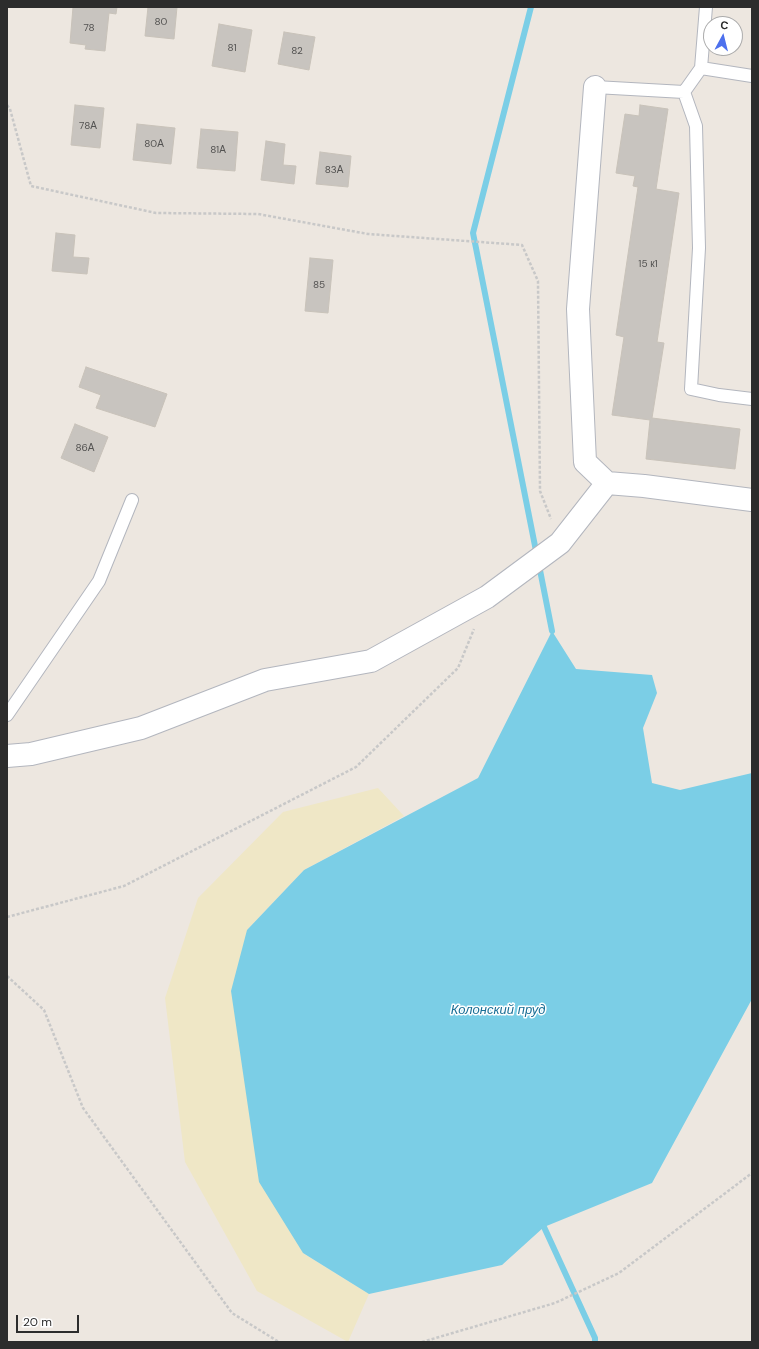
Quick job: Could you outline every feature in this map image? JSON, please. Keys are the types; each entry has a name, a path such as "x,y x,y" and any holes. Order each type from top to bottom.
{"street":[{"path":"595,87 578,309 585,462 607,483 644,486 752,500"},
{"path":"7,756 31,754 141,728 265,680 372,661 487,597 560,543 607,483"}],"lane":[{"path":"684,92 701,68 706,7"},
{"path":"701,68 752,76"},
{"path":"595,87 684,92"},
{"path":"684,92 696,126 699,248 691,389 719,395 752,399"},
{"path":"7,715 99,581 132,500"}],"path":[{"path":"7,105 10,109 31,186 156,213 258,214 368,234 522,245 538,281 540,491 560,543"},
{"path":"7,917 124,886 356,767 458,668 487,597"},
{"path":"7,976 44,1010 83,1108 232,1312 279,1342"},
{"path":"422,1342 555,1303 619,1273 752,1173"}],"sand":[{"path":"378,788 404,816 304,870 247,930 303,1253 369,1294 348,1342 257,1291 185,1162 165,998 198,898 283,812"}],"water":[{"name":"Колонский пруд","path":"552,631 576,669 652,675 657,693 643,728 652,783 680,790 752,773 752,999 652,1183 544,1227 502,1265 369,1294 303,1253 259,1182 231,991 247,930 304,870 478,778"}],"building":[{"path":"73,7 117,7 116,14 109,13 105,51 85,49 86,45 70,43"},
{"path":"148,7 177,7 174,39 145,36"},
{"path":"219,24 252,30 245,72 212,66"},
{"path":"284,32 315,37 309,70 278,64"},
{"path":"75,105 104,108 100,148 71,145"},
{"path":"640,105 668,109 656,189 679,193 657,342 664,343 652,418 740,429 735,469 646,459 650,420 612,415 624,337 616,335 638,187 633,186 635,176 616,173 625,114 639,116"},
{"path":"137,124 175,128 171,164 133,160"},
{"path":"201,129 238,132 235,171 197,168"},
{"path":"266,141 285,144 283,165 296,166 294,184 261,180"},
{"path":"320,152 351,156 348,187 316,184"},
{"path":"56,233 75,235 73,257 89,258 87,274 52,271"},
{"path":"310,258 333,260 328,313 305,311"},
{"path":"86,367 167,394 155,427 96,408 101,395 79,387"},
{"path":"75,424 108,437 94,472 61,458"}],"waterway":[{"path":"531,7 473,233 537,556"},
{"path":"539,565 552,631"},
{"path":"544,1227 595,1338 595,1342"}]}
